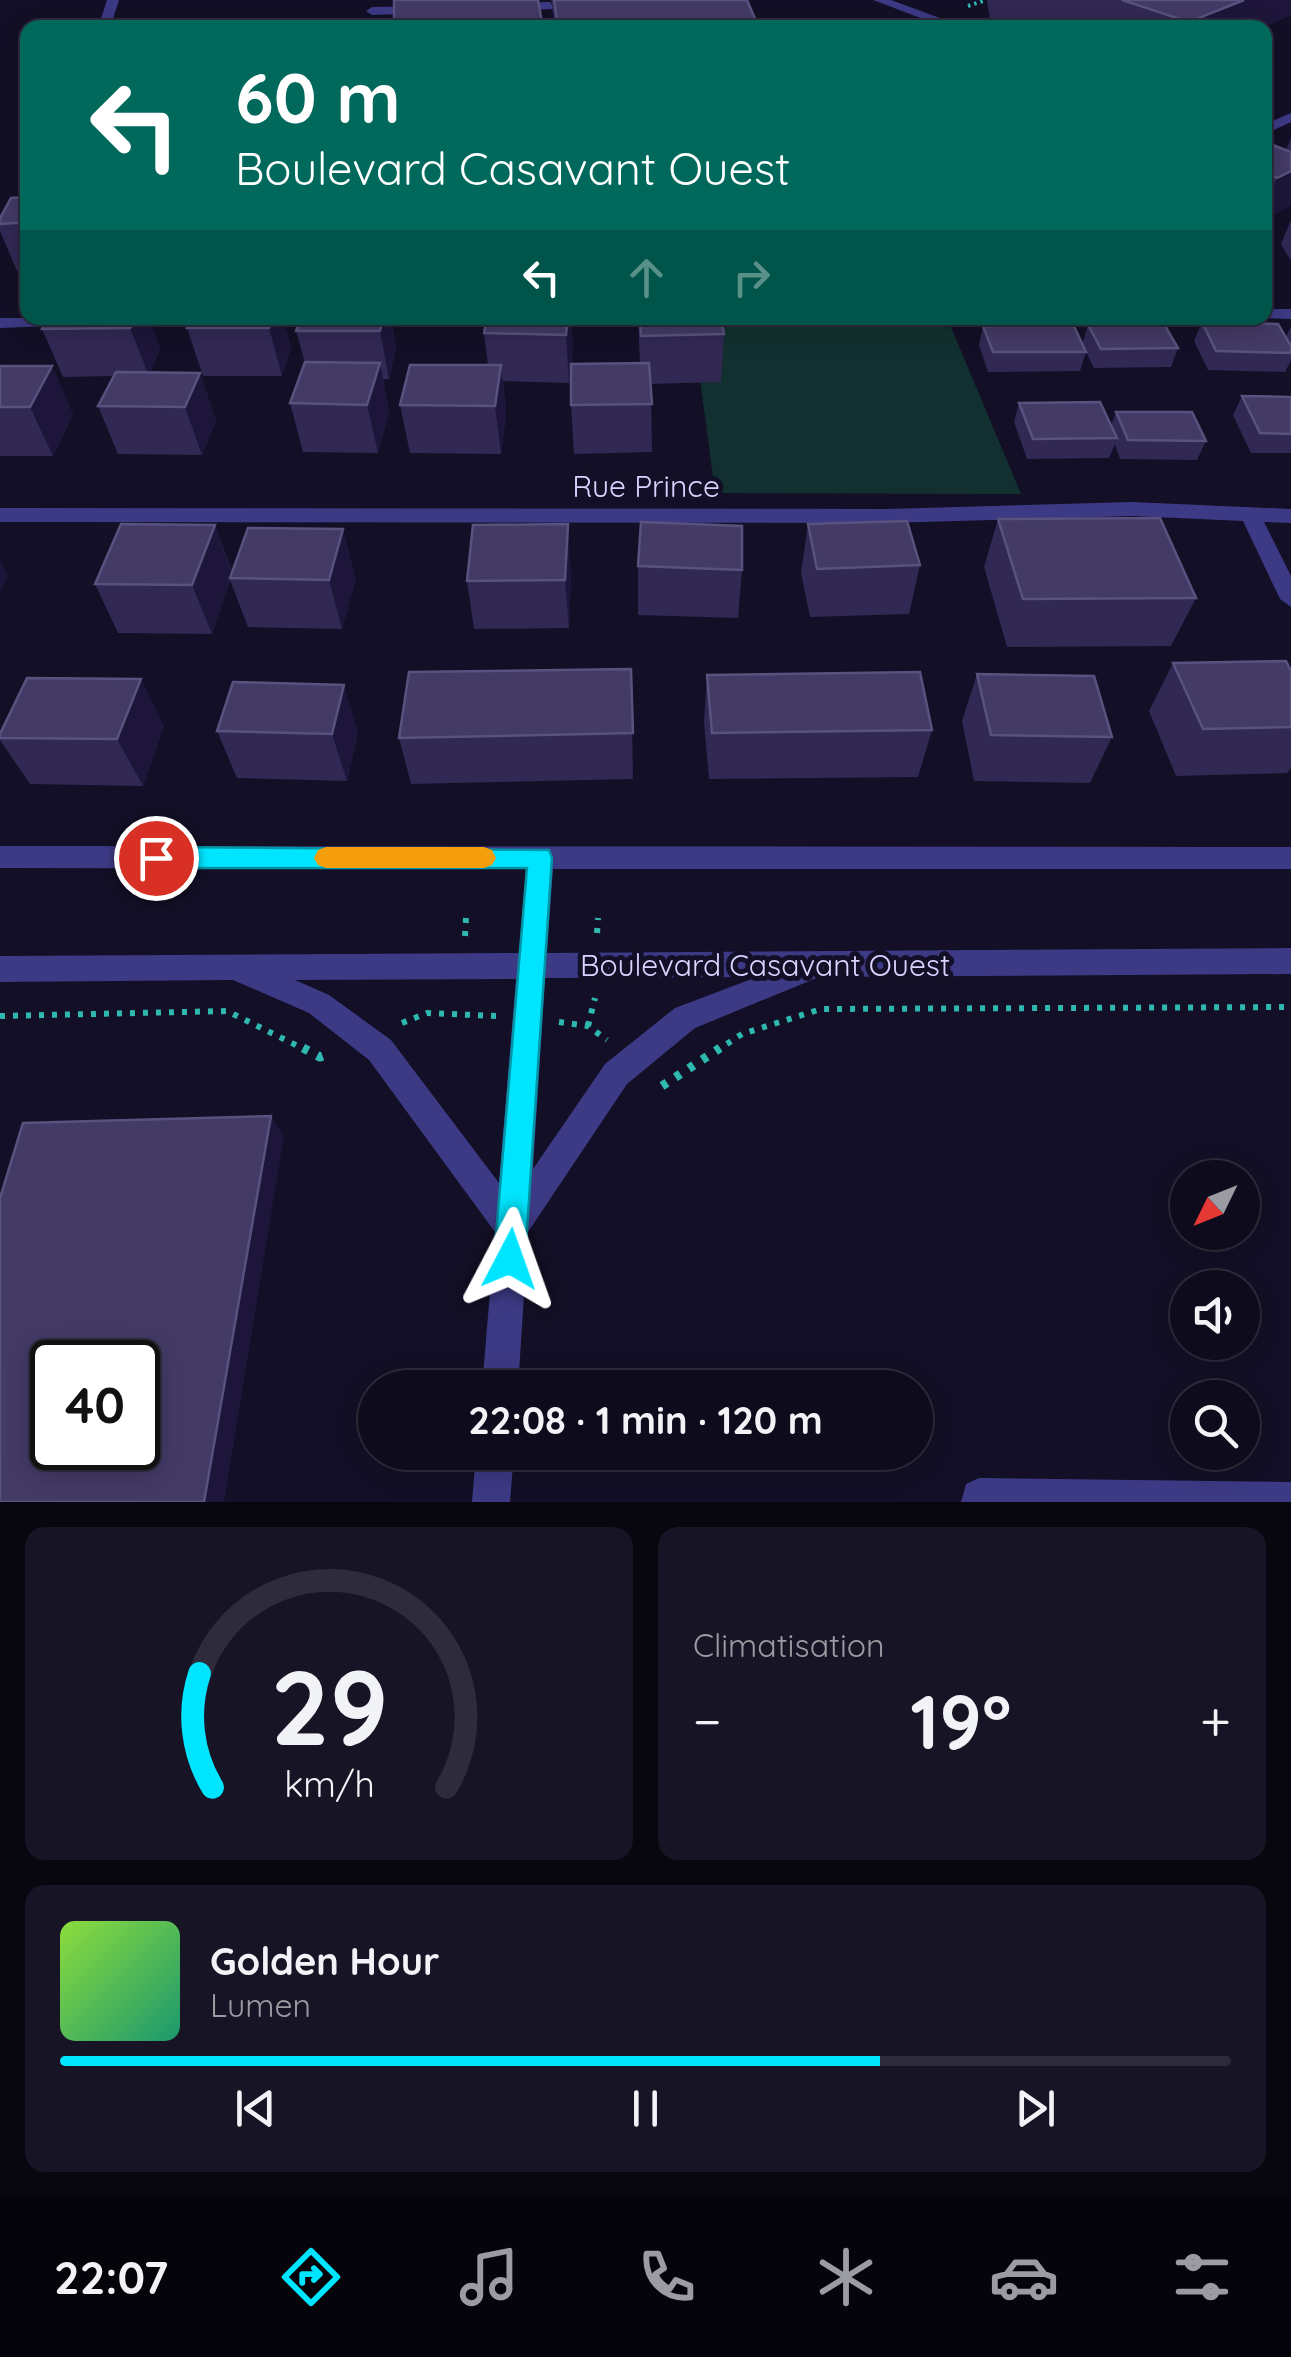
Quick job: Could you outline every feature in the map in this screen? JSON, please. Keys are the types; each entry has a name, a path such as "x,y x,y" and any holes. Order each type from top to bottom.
{"street":[{"path":"879,0 902,4 941,20"},
{"path":"372,6 452,9"},
{"path":"491,8 551,8"},
{"name":"Rue Prince","path":"0,515 888,516 1132,509 1291,516"},
{"path":"1251,516 1291,599"},
{"path":"0,858 1291,858"},
{"path":"501,1370 540,858"},
{"name":"Boulevard Casavant Ouest","path":"0,969 1291,961"},
{"path":"512,1227 616,1074 684,1018 824,965"},
{"path":"235,968 319,1004 380,1050 512,1227"},
{"path":"491,1502 494,1470"},
{"path":"980,1502 979,1497 1291,1501"}],"path":[{"path":"968,0 987,4"},
{"path":"465,937 466,917"},
{"path":"597,934 598,918"},
{"path":"588,1026 596,994"},
{"path":"461,999 461,1014"}],"green space":[{"path":"693,325 950,325 1021,494 715,493"}],"building":[{"path":"394,0 538,0 542,20 394,20"},
{"path":"554,0 747,0 756,20 557,20"},
{"path":"1122,0 1244,0 1194,20"},
{"path":"1272,145 1291,152 1291,171 1277,178 1272,176"},
{"path":"20,197 20,223 0,224 0,218 11,198"},
{"path":"1278,324 1291,346 1291,353 1216,351 1203,325"},
{"path":"44,325 132,325 130,328 42,329"},
{"path":"188,325 270,325 269,328 187,328"},
{"path":"298,325 381,325 380,331 296,331"},
{"path":"486,325 567,325 566,335 484,333"},
{"path":"640,325 722,325 724,334 641,336"},
{"path":"1088,325 1165,325 1178,348 1101,349"},
{"path":"983,326 1074,326 1086,352 993,352"},
{"path":"305,362 380,363 367,405 290,403"},
{"path":"649,363 652,404 571,405 571,364"},
{"path":"410,365 501,365 495,406 400,405"},
{"path":"0,366 52,366 30,407 0,407"},
{"path":"116,372 200,373 185,407 98,406"},
{"path":"1242,396 1291,397 1291,434 1260,433"},
{"path":"1100,402 1117,438 1033,439 1019,403"},
{"path":"1116,412 1192,412 1206,441 1128,440"},
{"path":"1160,518 1196,598 1023,599 998,519"},
{"path":"907,521 920,565 817,569 808,524"},
{"path":"641,522 742,526 742,570 638,566"},
{"path":"121,524 215,525 192,585 95,584"},
{"path":"568,524 565,580 467,581 473,525"},
{"path":"248,528 343,529 329,580 230,578"},
{"path":"1286,661 1291,671 1291,727 1203,729 1173,663"},
{"path":"631,669 633,733 399,738 409,672"},
{"path":"920,672 932,730 712,733 707,675"},
{"path":"977,674 1094,676 1112,737 991,735"},
{"path":"27,678 141,679 117,739 0,738"},
{"path":"233,682 344,685 332,734 217,731"},
{"path":"271,1116 204,1502 0,1502 0,1198 23,1123"}],"slow traffic":[{"path":"326,858 484,858"}],"route":[{"path":"156,858 540,858 510,1259"}]}
